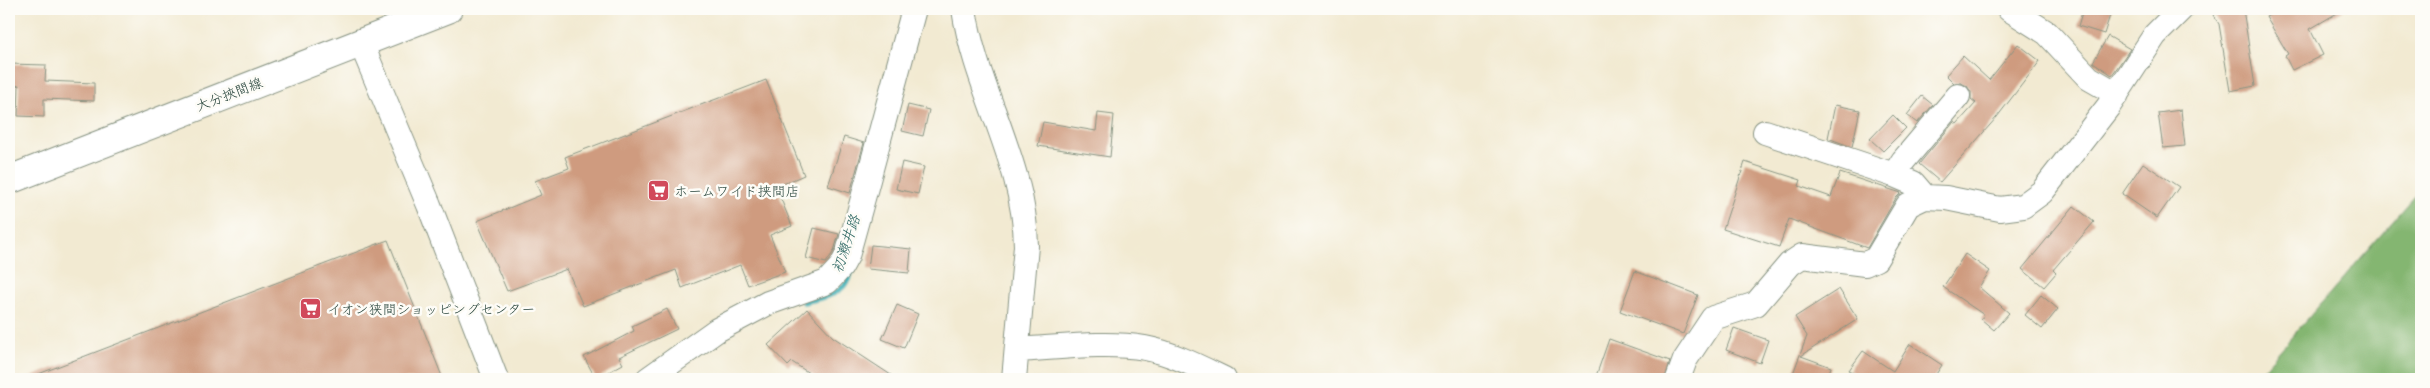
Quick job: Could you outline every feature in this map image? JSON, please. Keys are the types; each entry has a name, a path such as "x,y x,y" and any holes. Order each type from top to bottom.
{"main road":[{"name":"大分挾間線","path":"9,180 448,9"}],"street":[{"path":"650,379 725,325 768,303 827,282 841,267 847,256 914,9"},
{"path":"964,9 974,59 1012,161 1023,207 1026,246 1014,379"},
{"path":"2009,9 2047,33 2089,78 2117,94"},
{"path":"1678,379 1685,360 1714,318 1756,304 1790,264 1802,256 1865,264 1876,259 1908,205 1924,197 1946,198 2000,208 2023,206 2042,192 2117,94 2155,35 2181,9"},
{"path":"361,43 429,205 496,379"},
{"path":"1894,175 1903,161 1958,96"},
{"path":"1765,132 1894,175 1913,184 1924,197"},
{"path":"1017,350 1130,346 1162,353 1196,365 1224,379"}],"green space":[{"path":"2421,195 2421,379 2259,379 2261,372 2415,196"}],"building":[{"path":"2083,9 2112,9 2104,34 2078,26"},
{"path":"2222,9 2243,9 2255,86 2230,91 2219,24 2213,15"},
{"path":"2280,9 2344,9 2310,29 2323,55 2292,70 2285,56 2288,54 2266,17"},
{"path":"2108,36 2130,49 2112,75 2093,62"},
{"path":"2018,44 2040,61 1997,117 1940,182 1919,164 1954,122 1957,124 1976,103 1971,99 1971,92 1967,86 1961,83 1954,83 1946,75 1963,56 1989,80"},
{"path":"9,64 46,65 45,81 94,83 94,101 44,99 44,117 18,116 19,85 9,88"},
{"name":"ホームワイド挟間店","path":"766,80 804,175 776,187 792,226 770,235 785,272 748,285 740,265 682,288 676,270 583,306 567,269 507,291 477,221 541,195 535,181 569,168 565,157"},
{"path":"1922,96 1933,105 1917,123 1907,115"},
{"path":"908,105 929,110 923,136 902,131"},
{"path":"1835,105 1860,110 1852,147 1828,138"},
{"path":"2181,110 2185,146 2163,148 2158,113"},
{"path":"1098,113 1114,115 1110,157 1038,146 1043,122 1096,131"},
{"path":"1893,115 1906,128 1883,151 1870,139"},
{"path":"844,137 864,143 850,193 828,186"},
{"path":"902,162 924,167 918,194 896,189"},
{"path":"1745,162 1801,180 1799,186 1831,197 1840,173 1901,193 1896,198 1867,248 1789,219 1779,247 1723,229"},
{"path":"2143,163 2179,187 2157,218 2122,194"},
{"path":"2074,206 2094,222 2053,270 2056,273 2044,287 2022,269"},
{"path":"814,228 839,234 834,251 826,263 806,258"},
{"name":"イオン狭間ショッピングセンター","path":"388,240 443,379 28,378"},
{"path":"871,245 911,249 909,273 868,269"},
{"path":"1965,254 1990,271 1979,287 2009,313 1994,330 1981,319 1984,315 1943,287"},
{"path":"1635,271 1698,295 1683,334 1620,311"},
{"path":"1839,289 1858,319 1801,356 1831,367 1827,379 1791,379 1807,336 1795,317"},
{"path":"2041,295 2058,309 2042,329 2025,315"},
{"path":"897,305 918,314 904,348 882,339"},
{"path":"667,309 677,329 619,357 623,364 596,379 584,357 634,331 632,326"},
{"path":"807,309 833,337 897,379 818,379 792,362 788,366 768,345"},
{"path":"1734,328 1768,340 1760,363 1726,350"},
{"path":"1609,339 1670,361 1665,379 1595,379"},
{"path":"1910,344 1942,365 1933,379 1862,379 1849,370 1863,351 1893,371"}],"waterway":[{"name":"初瀬井路","path":"804,302 830,295 842,288 847,282 854,264"}],"place":[{"name":"ホームワイド挟間店","path":"658,191"},
{"name":"イオン狭間ショッピングセンター","path":"311,309"}]}
